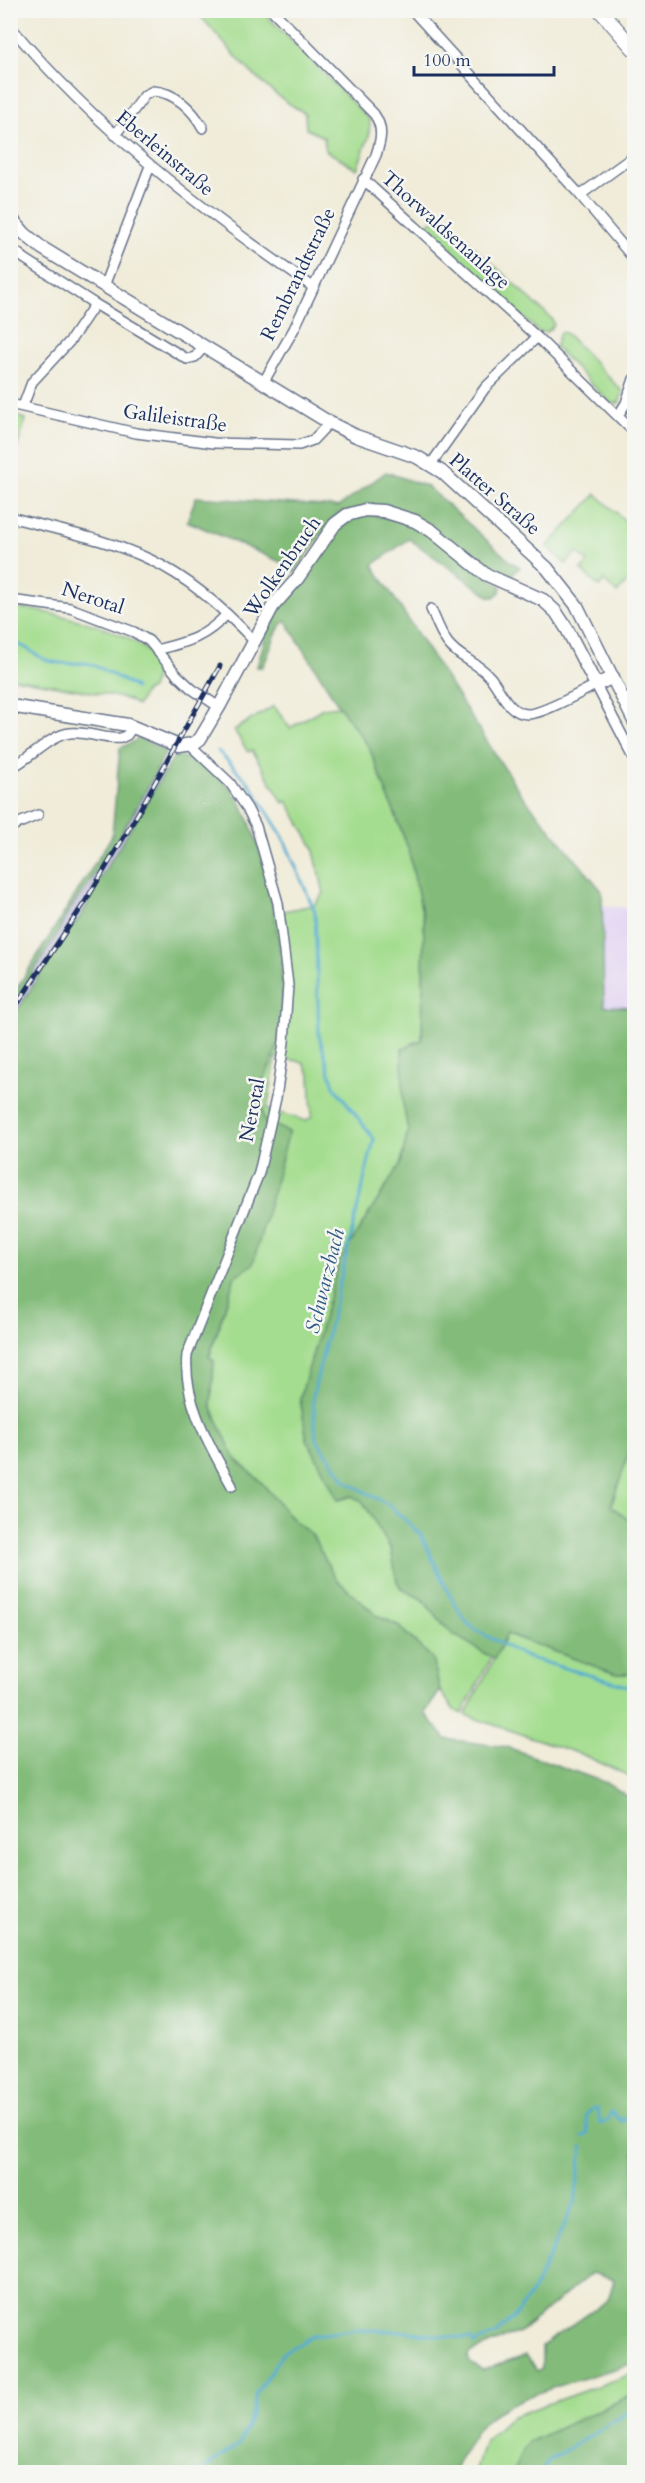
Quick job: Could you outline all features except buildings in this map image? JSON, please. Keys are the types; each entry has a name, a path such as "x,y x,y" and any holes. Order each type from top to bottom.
{"main road":[{"path":"600,10 634,49"},
{"name":"Platter Straße","path":"10,217 42,248 329,423 356,436 408,453 431,464 460,485 561,583 577,606 634,721"},
{"name":"Wolkenbruch","path":"219,707 269,612 297,579 324,537 341,519 351,513 365,510 391,513 426,527 485,574 534,595 550,605 567,629 596,686"},
{"path":"596,686 613,677"},
{"path":"10,706 133,726 182,747 191,746 200,739 219,707"}],"street":[{"name":"Thorwaldsenanlage","path":"272,10 377,119 381,129 381,140 363,179 537,337 634,432"},
{"path":"412,10 580,195 634,259"},
{"name":"Eberleinstraße","path":"10,26 71,93 150,166 204,210 313,287"},
{"path":"115,135 145,95 153,91 176,98 196,116 203,128"},
{"path":"580,195 634,156"},
{"path":"105,285 150,166"},
{"name":"Rembrandtstraße","path":"263,383 294,329 363,179"},
{"path":"10,246 25,259 95,304 187,359 195,357 204,347"},
{"path":"23,406 32,382 70,341 95,304"},
{"path":"431,464 497,375 537,337"},
{"path":"618,416 626,403 634,379"},
{"name":"Galileistraße","path":"10,404 136,433 224,444 299,446 313,440 329,423"},
{"path":"10,517 107,543 151,560 201,591 255,642"},
{"name":"Nerotal","path":"10,600 55,605 86,613 134,632 149,641 183,681 219,707"},
{"path":"431,609 451,648 488,675 509,705 519,712 525,714 537,712 596,686 634,758"},
{"path":"156,650 199,638 216,627 227,614"},
{"path":"10,768 26,760 60,735 78,733 121,738 127,735 133,726"},
{"name":"Nerotal","path":"191,746 235,790 256,826 278,903 288,985 284,1042 276,1098 259,1173 188,1354 187,1383 192,1399 202,1428 231,1486"},
{"path":"10,827 38,815"}],"shaded area":[{"path":"158,769 164,772 146,805 93,890 89,901 65,934 11,1020 11,1008 79,894 87,886 116,842"},
{"path":"602,905 634,909 634,1007 604,1007"}],"green space":[{"path":"196,11 262,11 370,120 369,136 357,169 325,150 324,137 306,129 305,113 259,80"},
{"path":"438,218 454,229 552,319 554,325 547,332 539,332 427,229 427,224"},
{"path":"560,332 566,333 623,392 619,403 611,404 555,347"},
{"path":"11,415 26,419 12,463 10,463"},
{"path":"386,472 428,487 512,563 520,567 506,580 476,565 429,524 343,511 330,521 294,574 292,567 187,521 196,497 338,507"},
{"path":"596,494 634,529 634,574 617,593 604,581 599,587 581,570 588,562 577,552 566,564 547,547"},
{"path":"370,512 416,525 501,586 500,592 490,597 409,539 373,565 521,794 602,891 604,1006 634,1007 634,1438 611,1506 634,1524 634,1674 616,1674 507,1634 494,1659 451,1633 422,1599 402,1589 397,1581 391,1549 363,1502 352,1496 338,1500 307,1439 300,1398 340,1260 401,1163 408,1130 403,1103 402,1049 422,1040 424,921 408,848 369,747 339,706 286,621 278,630 262,667 257,667 267,631 281,605 342,521"},
{"path":"11,607 69,617 115,632 135,642 149,653 156,666 156,675 151,689 145,692 137,706 129,700 113,696 13,678 11,693"},
{"path":"274,706 290,728 323,708 339,706 369,747 408,848 424,921 422,1040 412,1043 403,1103 408,1130 401,1163 340,1260 300,1399 307,1439 339,1500 352,1496 363,1502 391,1549 397,1581 401,1589 422,1599 444,1626 491,1658 462,1714 454,1710 440,1691 433,1659 397,1625 376,1615 335,1578 312,1535 294,1521 262,1483 234,1457 211,1406 214,1361 209,1358 235,1276 289,1132 264,1120 261,1089 279,1042 277,931 273,913 314,905 324,893 313,847 287,801 283,803 252,750 248,752 234,730","holes":["276,1057 303,1062 310,1074 312,1116 306,1121 267,1109"]},
{"path":"138,737 166,751 131,817 69,910 59,931 11,1008 11,998 112,836 120,748 135,741"},
{"path":"175,755 207,767 232,790 245,812 257,841 274,911 279,948 282,1015 279,1041 261,1089 264,1120 289,1132 253,1264 235,1276 209,1357 214,1360 211,1406 234,1457 262,1483 294,1521 312,1535 335,1578 376,1615 397,1625 433,1659 440,1691 425,1713 446,1739 507,1747 609,1784 634,1801 634,2363 534,2395 497,2412 475,2432 454,2472 11,2472 10,1022 65,934 82,914 93,890","holes":["592,2273 614,2280 608,2300 542,2346 542,2368 537,2371 526,2356 482,2370 470,2363 469,2353 521,2331"]},
{"path":"634,1438 634,1524 611,1506"},
{"path":"507,1634 616,1674 634,1674 634,1778 583,1755 465,1715"},
{"path":"634,2373 634,2394 531,2441 522,2451 513,2472 475,2472 485,2441 511,2417"},
{"path":"634,2394 634,2472 513,2472 522,2451 531,2441"}],"waterway":[{"name":"Schwarzbach","path":"10,644 25,647 53,662 90,664 135,688"},
{"name":"Schwarzbach","path":"218,751 250,784 283,837 315,912 319,1036 334,1086 374,1139 313,1395 316,1439 347,1482 389,1505 421,1535 450,1596 467,1623 526,1657 634,1688"},
{"path":"583,2137 588,2134 586,2115 593,2108 598,2109 600,2124 608,2120 611,2112 622,2121 631,2114 634,2103"},
{"path":"199,2472 240,2443 253,2411 256,2393 283,2353 315,2335 353,2330 400,2331 472,2339 474,2344 496,2334 517,2314 536,2285 575,2202 582,2147"},
{"name":"Schwarzbach","path":"539,2472 551,2459 634,2409"}],"railway":[{"path":"10,1015 85,902 133,822 220,666"}]}
